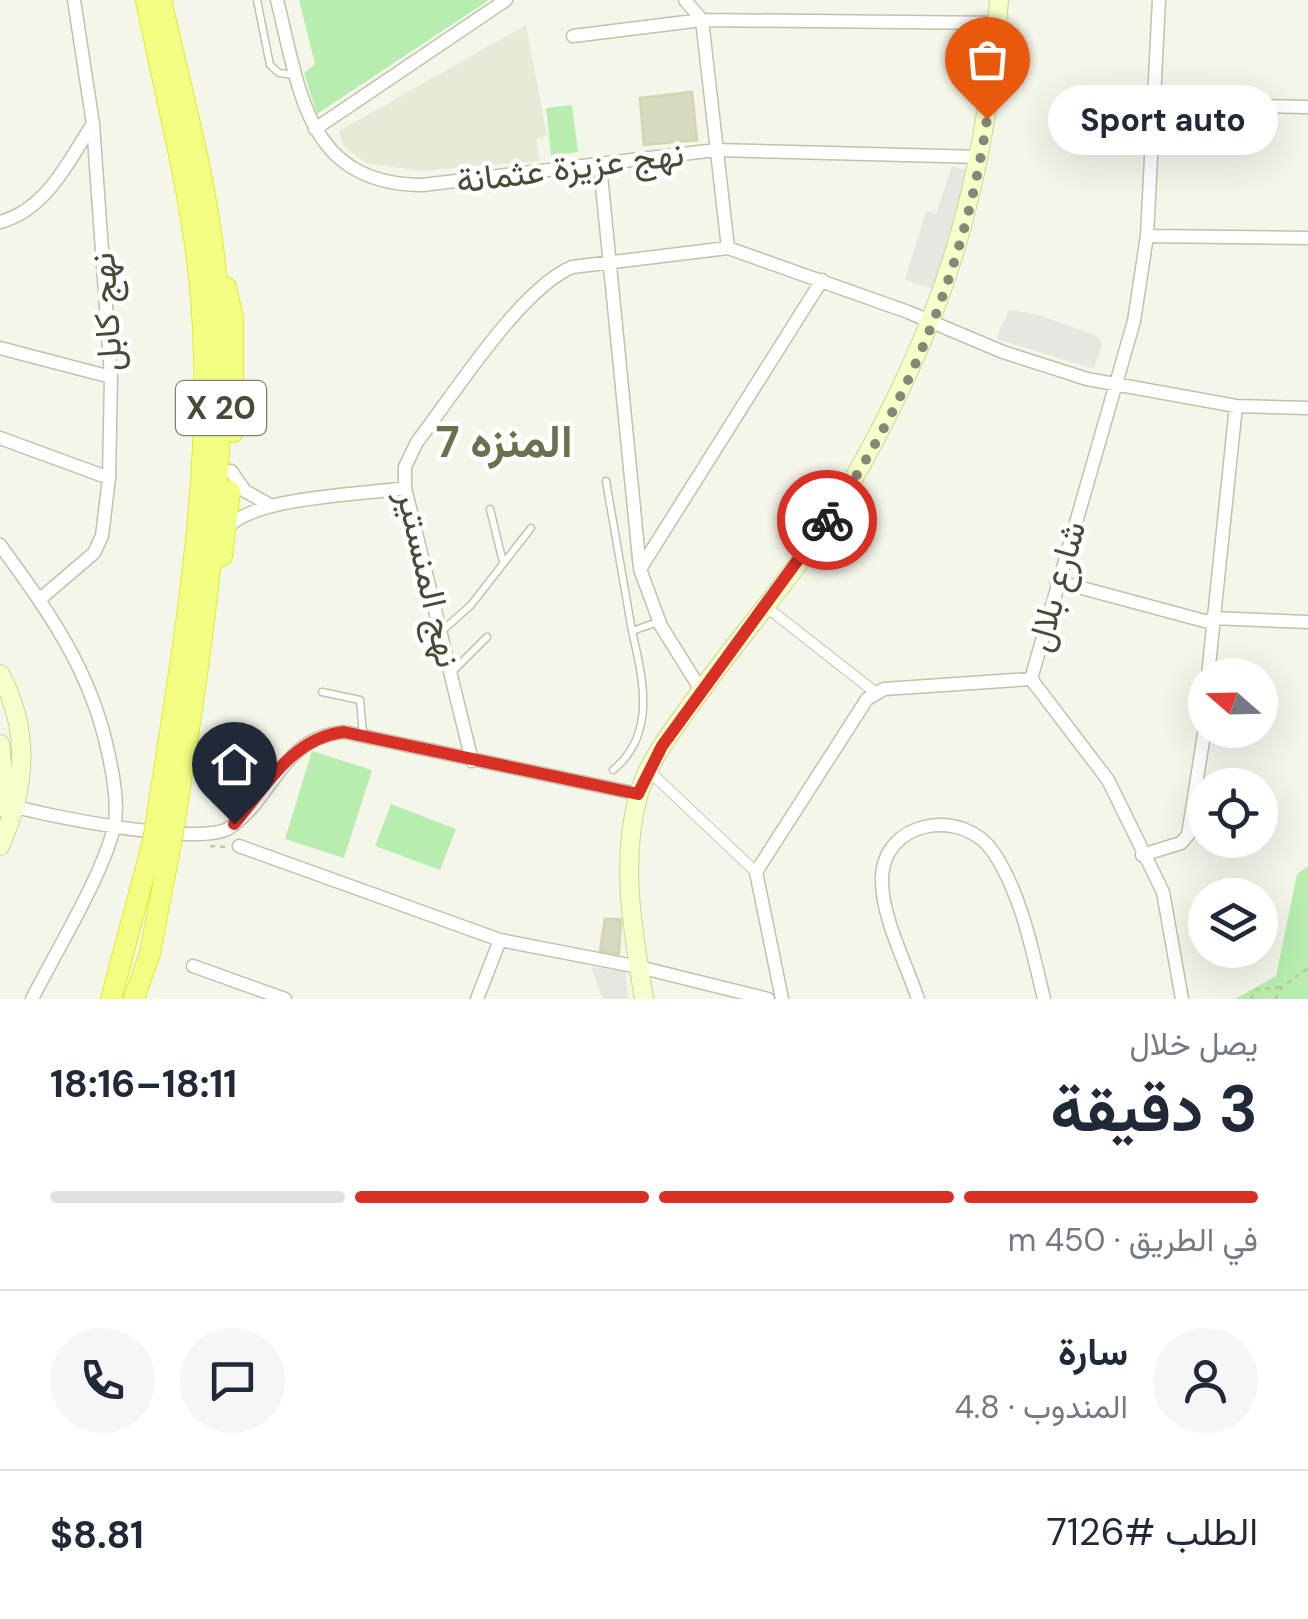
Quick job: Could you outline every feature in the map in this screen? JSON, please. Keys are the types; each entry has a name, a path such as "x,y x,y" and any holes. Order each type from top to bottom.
{"highway":[{"path":"135,0 151,78 188,166"},
{"name":"X 20","path":"146,0 188,166 203,195 216,273 221,433 196,686 166,817"},
{"name":"X 20","path":"134,999 150,953 204,430 199,277 188,166 161,0"},
{"path":"172,0 187,67 188,166"},
{"path":"196,686 227,528 236,379 233,318 203,195"},
{"name":"X 20","path":"112,999 162,842"}],"main road":[{"path":"644,999 628,867 638,794 648,770 701,690 844,496 932,324 962,238 982,156 999,0"},
{"path":"0,674 10,694 22,743 0,846"},
{"path":"0,744 7,806"}],"street":[{"name":"نهج كابل","path":"40,599 99,545 109,478 111,377 93,124 74,0"},
{"name":"نهج عزيزة عثمانة","path":"277,0 296,75 325,146 356,172 394,184 716,150 982,156"},
{"path":"315,129 506,0"},
{"path":"685,0 702,20 728,248"},
{"name":"شارع بلال","path":"875,692 1031,679 1056,581 1134,321 1147,236 1159,0"},
{"path":"573,36 702,20 997,24"},
{"path":"1156,104 1308,106"},
{"path":"0,222 22,213 52,188 93,124"},
{"path":"600,165 640,570 659,621 701,690"},
{"path":"1147,236 1308,238"},
{"name":"نهج المنستير","path":"472,761 405,488 405,467 417,442 542,284 572,267 728,248 908,312 1003,352 1117,386 1236,406 1308,408"},
{"path":"640,570 822,280"},
{"path":"0,348 111,377"},
{"path":"1209,658 1236,406"},
{"path":"0,438 109,478"},
{"path":"231,471 255,500 273,506"},
{"path":"227,528 242,514 273,506 405,488"},
{"path":"0,545 72,647 102,718 114,776 114,827 32,999"},
{"path":"1056,581 1212,620 1308,622"},
{"path":"756,872 815,775 875,692 765,606"},
{"path":"1031,679 1108,780 1168,912 1182,999"},
{"path":"7,806 114,827 216,834 234,824 303,744 322,734 363,737 638,794"},
{"path":"1142,855 1181,843 1188,834 1202,748"},
{"path":"648,770 756,872 782,999"},
{"path":"918,999 885,901 882,873 899,840 937,822 975,832 993,850 1023,918 1044,999"},
{"path":"239,846 500,940 638,966 768,999"},
{"path":"478,999 500,940"},
{"path":"193,966 250,993 285,999"}],"lane":[{"path":"257,0 270,64 279,73 296,75"},
{"path":"606,481 644,714 630,754 614,770"},
{"path":"490,509 504,563"},
{"path":"441,632 471,605 531,528"},
{"path":"632,631 659,621"},
{"path":"451,673 488,637"},
{"path":"322,692 360,700 363,737"}],"path":[{"path":"1251,999 1254,990 1282,986 1308,968"},
{"path":"1275,999 1282,986"}],"shaded area":[{"path":"526,25 547,135 536,139 540,161 422,171 366,163 343,146 339,131"},
{"path":"952,166 971,172 934,289 905,280 926,211 936,214"},
{"path":"1009,310 1036,314 1097,336 1102,344 1094,369 996,339"},
{"path":"591,967 625,971 628,999 603,999"}],"green space":[{"path":"299,0 489,0 317,114 304,73 315,64"},
{"path":"572,105 578,152 551,156 546,108"},
{"path":"312,751 372,770 344,858 285,839"},
{"path":"391,804 456,829 440,870 375,846"},
{"path":"1308,866 1308,999 1235,999 1276,976 1297,874"}],"building":[{"path":"692,92 697,140 644,145 640,98"},
{"path":"605,919 621,919 619,954 600,951"}],"way so far":[{"path":"827,520 888,417 932,324 962,238 987,119"}],"place":[{"name":"Sport auto","path":"987,119"}],"district":[{"name":"المنزه 7","path":"504,441"}],"route":[{"path":"234,824 303,744 322,734 344,732 638,794 662,746 827,520"}]}
